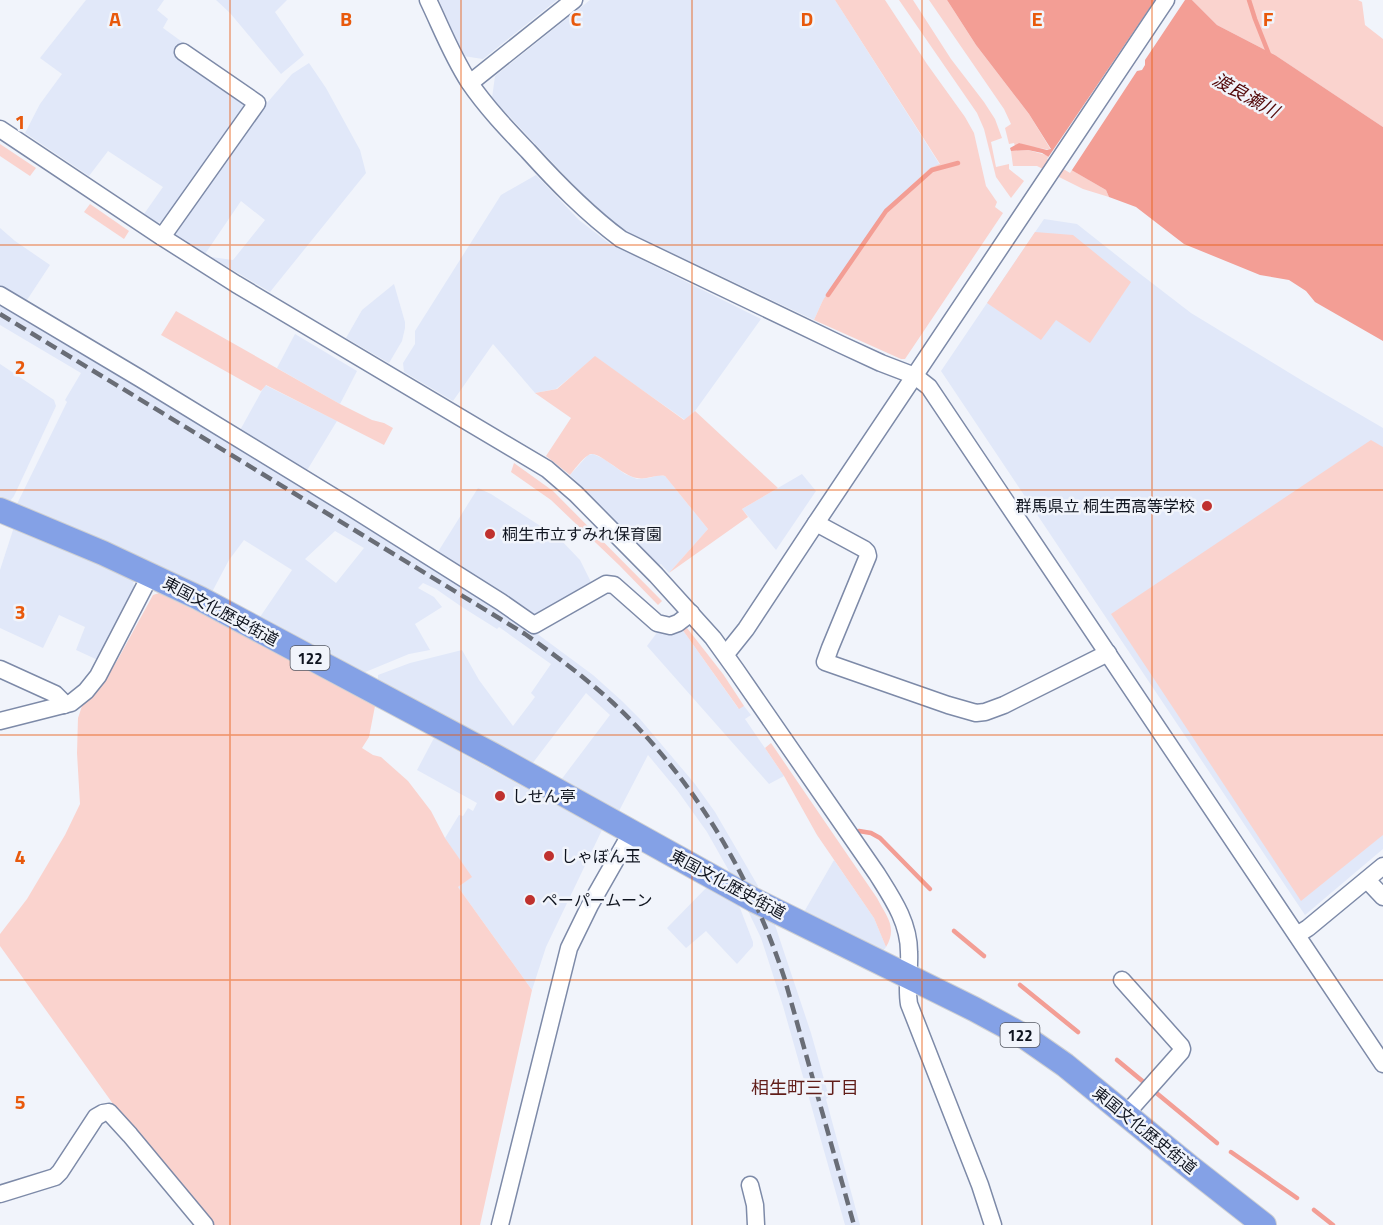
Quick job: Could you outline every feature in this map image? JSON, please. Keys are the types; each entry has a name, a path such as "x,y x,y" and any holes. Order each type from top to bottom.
{"highway":[{"name":"東国文化歴史街道","path":"0,510 151,574 199,598 493,755 631,833 764,895 908,976 1022,1035 1065,1065 1264,1225"}],"street":[{"path":"428,0 460,68 489,109 597,222 621,239 842,345 915,376 933,391 1383,1064"},
{"path":"470,83 574,0"},
{"path":"726,654 746,628 1167,0"},
{"path":"162,237 257,103 183,52"},
{"path":"0,129 236,284 547,469 576,494 691,613 726,654 891,897 905,925 908,935 909,1004 980,1185 993,1225"},
{"path":"0,296 347,505 534,625 599,587 610,584 657,623 670,626 691,613"},
{"path":"816,523 864,549 868,556 825,662 976,713 1004,705 1108,653"},
{"path":"0,721 71,703 79,698 93,683 151,574"},
{"path":"0,669 55,694 64,705"},
{"path":"500,1225 569,948 590,905 631,833"},
{"path":"1297,935 1383,866"},
{"path":"1367,880 1383,897"},
{"path":"1122,980 1182,1049 1126,1114"},
{"path":"0,1194 55,1177 96,1117 109,1112 205,1225"},
{"path":"750,1185 755,1205 756,1225"}],"shaded area":[{"path":"86,0 164,0 157,10 168,19 163,28 185,44 177,55 246,103 246,109 167,220 157,223 144,214 163,187 108,151 89,176 25,133 40,104 62,74 40,58"},
{"path":"216,0 287,0 275,12 304,55 281,74 230,13"},
{"path":"439,0 557,0 483,59 463,56"},
{"path":"590,0 835,0 940,165 823,300 814,320 632,234 614,223 582,194 492,98 495,76"},
{"path":"835,0 885,0 974,133 986,186 997,202 995,207 1003,213 905,359 814,320 823,300 885,210 930,168 940,164"},
{"path":"899,0 913,0 951,59 995,119 1002,138 991,142 996,167 1009,164 1009,169 1024,181 1011,198 996,177 984,129 977,113"},
{"path":"929,0 947,0 976,45 1029,114 1051,150 1019,143 1015,146 1014,143 1009,144 1005,128 1011,124 1004,109"},
{"path":"1192,0 1358,0 1362,2 1365,25 1383,39 1383,127 1275,55 1217,25"},
{"path":"309,63 326,88 360,150 366,173 270,292 211,257 233,260 265,220 241,201 205,254 175,236 176,226 260,111 292,74"},
{"path":"0,144 36,168 30,176 0,156"},
{"path":"1028,150 1046,155 1106,190 1109,197 1083,189 1037,166 1013,166 1011,151"},
{"path":"536,175 579,220 610,244 761,319 695,411 685,420 595,357 556,389 535,393 493,344 453,401 404,372 403,363 415,344 415,331 501,195"},
{"path":"90,204 129,231 124,239 84,212"},
{"name":"群馬県立 桐生西高等学校","path":"1044,219 1077,224 1191,313 1383,428 1383,849 1305,915 941,371"},
{"path":"0,228 50,265 25,303 0,288"},
{"path":"1035,232 1073,235 1131,282 1090,343 1056,320 1041,340 987,303"},
{"path":"394,284 405,328 402,341 389,363 346,338 362,310"},
{"path":"0,301 109,366 524,624 593,675 640,719 695,784 715,812 747,867 758,886 756,889 728,874 729,871 707,832 648,755 619,811 561,780 610,715 586,693 532,764 378,681 378,675 410,663 462,650 479,680 513,726 535,697 531,693 551,664 499,627 497,629 436,589 423,583 418,588 434,597 442,607 415,624 430,650 409,654 363,673 260,617 292,570 244,540 229,560 212,592 169,570 17,504 67,402 65,400 81,373 0,325","holes":["335,531 364,548 336,583 305,559"]},
{"path":"176,311 340,404 393,428 384,445 266,385 261,391 161,335"},
{"path":"295,334 357,371 340,404 277,368"},
{"path":"595,356 684,420 695,411 778,488 742,509 748,517 669,573 708,529 665,476 637,478 595,454 583,460 570,475 546,456 571,418 535,393 557,389"},
{"path":"0,364 54,400 56,406 10,501 0,497"},
{"path":"265,385 337,421 306,472 239,432"},
{"path":"1371,440 1383,447 1383,835 1301,901 1111,614"},
{"path":"593,454 637,479 665,476 708,529 669,573 570,475 588,455"},
{"path":"514,463 553,491 662,601 658,605 551,500 511,472"},
{"path":"802,474 816,491 776,550 742,509"},
{"path":"478,488 559,538 580,560 591,582 535,615 436,555"},
{"path":"14,527 133,580 135,595 100,661 76,650 85,627 59,615 43,648 0,628 0,570"},
{"path":"159,593 219,622 375,706 369,737 362,748 381,757 408,781 431,811 445,838 472,877 458,887 532,990 480,1225 211,1225 136,1136 0,946 0,934 27,899 65,835 80,804 77,753 78,718 82,706 100,688 153,595"},
{"path":"687,628 723,674 744,706 739,709 682,629"},
{"path":"682,629 738,708 744,706 751,715 745,719 784,776 769,784 647,646 659,630"},
{"path":"434,738 602,830 546,947 532,990 458,887 471,877 445,838 459,815 463,816 468,808 473,811 477,803 417,770"},
{"path":"771,743 877,898 891,927 886,947 874,918 817,835 784,776 765,748"},
{"path":"834,860 874,918 886,947 883,951 804,912"},
{"path":"708,886 735,900 753,942 753,946 737,964 706,931 686,948 667,928"},
{"path":"747,906 779,923 775,925 811,1033 860,1225 845,1225 783,1006 761,938"}],"water":[{"name":"渡良瀬川","path":"947,0 1192,0 1217,25 1275,55 1383,127 1383,341 1315,302 1306,291 1289,280 1260,275 1184,244 1136,207 1109,197 1106,190 1042,153 1028,150 1011,151 1010,148 1019,143 1051,149 1029,114 976,45"}],"pier":[{"path":"1155,0 1185,0 1145,60 1142,70 1137,71 1070,173 1047,159"}],"waterway":[{"path":"1249,0 1270,57"},
{"path":"828,295 886,211 932,170 958,163"},
{"path":"859,831 871,833 880,838 930,889"},
{"path":"954,931 984,956"},
{"path":"1020,985 1078,1032"},
{"path":"1117,1060 1146,1084"},
{"path":"1154,1091 1217,1143"},
{"path":"1231,1152 1297,1198"},
{"path":"1314,1210 1333,1225"}],"railway":[{"path":"0,314 525,634 590,683 640,730 668,761 716,829 755,903 785,980 854,1225"}],"place":[{"name":"群馬県立 桐生西高等学校","path":"1207,506"},
{"name":"桐生市立すみれ保育園","path":"490,534"},
{"name":"しせん亭","path":"500,796"},
{"name":"しゃぼん玉","path":"549,856"},
{"name":"ペーパームーン","path":"530,900"}],"district":[{"name":"相生町三丁目","path":"805,1087"}]}
